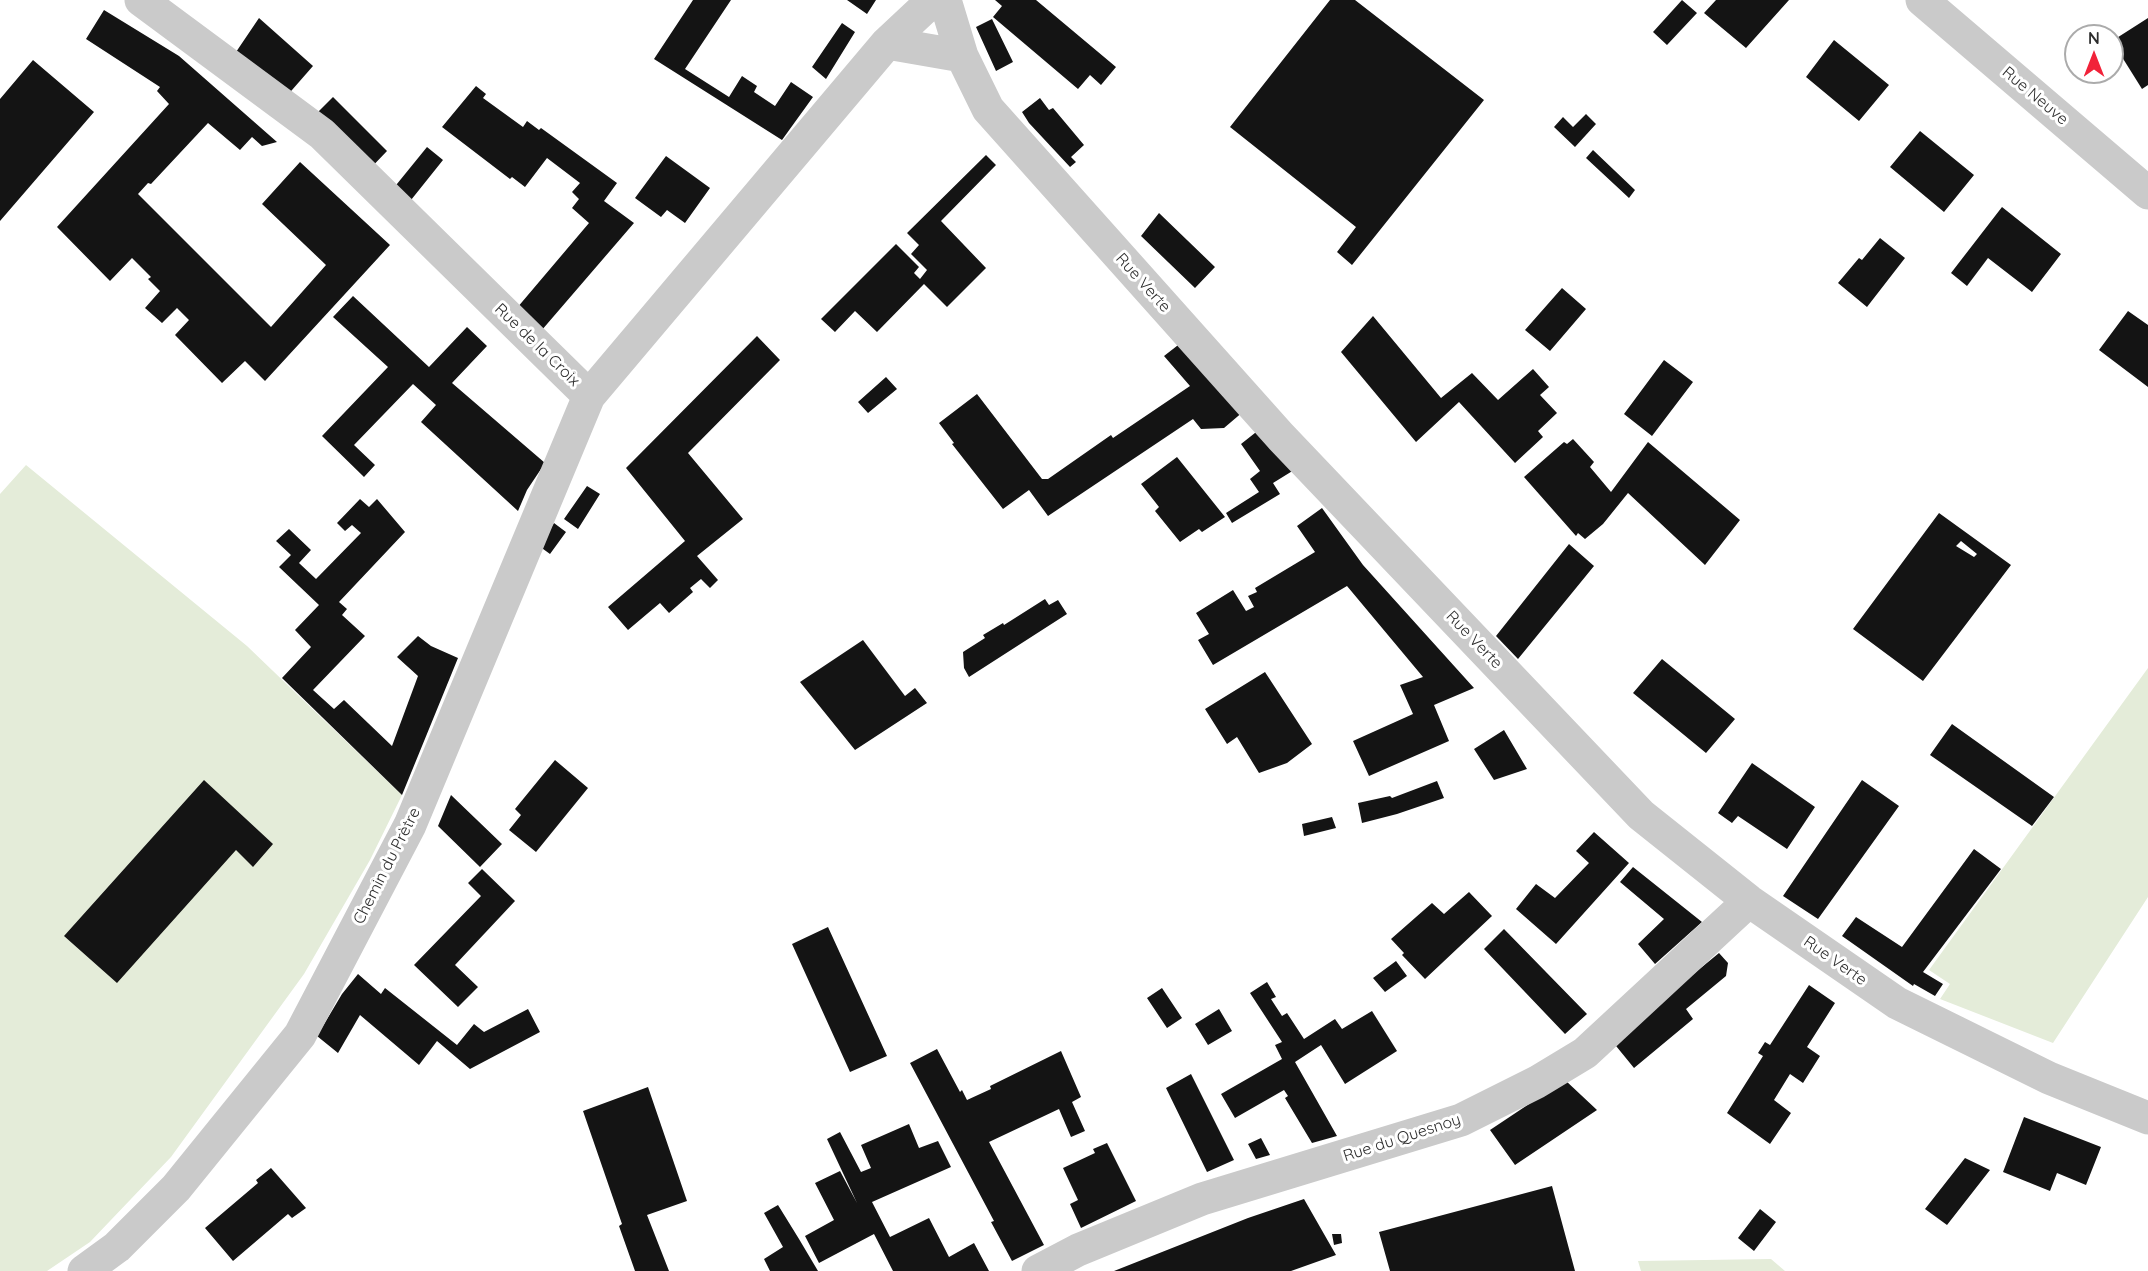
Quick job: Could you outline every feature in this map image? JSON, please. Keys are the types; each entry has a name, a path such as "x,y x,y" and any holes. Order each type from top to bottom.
{"street":[{"name":"Rue de la Croix","path":"141,0 322,134 589,396 887,43 933,0"},
{"name":"Rue Verte","path":"945,0 962,56 988,109 1281,437 1641,815 1749,902 1897,1003 2049,1078 2148,1118"},
{"name":"Rue Neuve","path":"1922,0 2148,193"},
{"path":"887,43 962,56"},
{"name":"Chemin du Prètre","path":"84,1271 117,1247 176,1188 300,1035 410,825 589,396"},
{"name":"Rue du Quesnoy","path":"1038,1271 1078,1250 1202,1199 1461,1120 1537,1082 1585,1053 1749,902"}],"green space":[{"path":"26,465 247,646 402,795 370,860 304,974 171,1157 90,1242 47,1271 0,1271 0,494"},
{"path":"2148,668 2148,897 2053,1043 1940,999 1950,984 1929,970"},
{"path":"1771,1259 1785,1271 1641,1271 1638,1261"}],"building":[{"path":"693,0 731,0 685,69 729,97 742,76 757,86 754,92 775,106 791,82 813,97 782,140 654,59"},
{"path":"847,0 876,0 867,14"},
{"path":"995,0 1036,0 1116,67 1101,85 1090,75 1078,89 993,17 1002,6"},
{"path":"1330,0 1355,0 1484,100 1352,265 1337,252 1356,227 1230,127"},
{"path":"1682,0 1697,13 1667,45 1653,32"},
{"path":"1716,0 1789,0 1746,48 1704,13"},
{"path":"104,10 179,56 277,142 262,146 252,137 240,150 208,123 151,184 148,183 138,194 271,327 326,265 262,204 300,162 390,245 265,381 245,361 222,383 175,335 189,320 177,308 162,323 145,308 160,291 148,279 151,277 132,258 110,281 57,227 169,104 157,91 160,87 86,39"},
{"path":"259,18 313,66 285,98 234,55"},
{"path":"2148,18 2148,85 2142,89 2124,60 2124,33"},
{"path":"992,19 1013,62 996,71 976,27"},
{"path":"842,23 855,32 826,79 812,67"},
{"path":"1834,40 1889,85 1859,121 1806,77"},
{"path":"33,60 94,112 0,221 0,99"},
{"path":"476,86 486,94 483,98 523,127 527,121 539,130 541,128 617,183 604,201 634,223 535,338 511,315 589,223 572,208 579,199 572,192 580,183 547,158 525,187 512,177 510,179 442,127"},
{"path":"333,97 387,151 365,174 309,121"},
{"path":"1040,98 1049,110 1053,108 1084,145 1071,157 1076,162 1070,167 1029,123 1022,112"},
{"path":"1586,114 1596,124 1575,147 1554,127 1563,117 1573,127"},
{"path":"1920,131 1974,175 1944,212 1890,167"},
{"path":"427,147 443,160 403,210 388,195"},
{"path":"1593,150 1635,190 1629,198 1586,158"},
{"path":"986,155 996,165 941,221 986,268 947,307 924,284 877,332 855,311 835,332 821,319 896,244 919,267 914,273 920,279 927,270 911,254 919,245 907,233"},
{"path":"666,156 710,188 685,223 667,210 661,217 635,198"},
{"path":"2002,207 2061,254 2032,292 1988,258 1967,286 1951,273"},
{"path":"1159,213 1215,267 1195,288 1141,236"},
{"path":"1880,238 1905,258 1867,307 1838,283 1859,258 1862,260"},
{"path":"1562,288 1586,309 1550,351 1525,330"},
{"path":"353,296 429,367 467,327 487,346 452,383 545,463 527,490 518,511 421,422 436,405 413,384 354,445 375,465 364,477 322,436 388,367 333,317"},
{"path":"2128,311 2148,325 2148,387 2099,350"},
{"path":"1373,316 1441,398 1472,373 1498,400 1533,369 1549,387 1540,395 1557,413 1538,431 1543,437 1515,463 1459,402 1416,442 1341,352"},
{"path":"757,336 780,360 688,453 743,519 697,556 718,580 710,588 701,579 690,588 693,592 669,613 660,603 628,630 608,607 685,541 626,468"},
{"path":"1182,342 1244,411 1224,428 1201,429 1193,419 1048,516 1029,490 1003,509 952,444 954,443 939,423 977,394 1042,479 1048,479 1111,435 1113,438 1190,386 1164,356"},
{"path":"1664,360 1693,382 1652,436 1624,414"},
{"path":"886,377 897,389 868,413 858,402"},
{"path":"1260,429 1294,470 1273,483 1280,494 1232,523 1226,513 1259,492 1250,479 1260,471 1241,444"},
{"path":"1573,439 1594,462 1590,467 1611,492 1648,442 1740,520 1705,565 1628,493 1603,524 1585,539 1578,533 1576,536 1524,477 1564,442 1567,444"},
{"path":"1177,457 1225,517 1202,532 1199,529 1180,542 1155,511 1159,507 1141,484"},
{"path":"587,486 600,494 578,529 564,519"},
{"path":"360,499 369,507 377,499 405,532 339,602 347,609 342,615 365,636 313,690 334,709 344,700 392,746 418,676 397,657 418,636 431,646 458,658 402,795 282,678 311,647 295,630 319,605 279,567 291,555 276,541 289,529 311,550 299,563 316,579 361,533 352,525 345,531 337,523"},
{"path":"1322,508 1363,565 1474,688 1434,705 1449,741 1369,776 1353,741 1413,714 1400,685 1423,677 1347,586 1213,665 1198,640 1209,634 1196,613 1233,590 1246,611 1254,607 1248,596 1257,592 1255,588 1315,552 1297,526"},
{"path":"1939,513 2011,565 1923,681 1853,629","holes":["1961,541 1977,554 1974,557 1956,546"]},
{"path":"554,523 566,532 550,554 539,546"},
{"path":"1569,544 1594,566 1518,659 1496,636"},
{"path":"1045,599 1049,605 1058,600 1067,614 969,677 964,668 963,652 985,638 983,635 1003,623 1004,625"},
{"path":"863,640 905,696 915,688 927,703 855,750 800,682"},
{"path":"1662,659 1735,719 1706,753 1633,693"},
{"path":"1265,672 1312,744 1287,763 1259,773 1237,737 1227,744 1205,709"},
{"path":"1952,724 2054,797 2032,826 1930,755"},
{"path":"1504,730 1527,769 1494,780 1474,749"},
{"path":"555,760 588,788 536,852 509,830 521,815 515,809"},
{"path":"1752,763 1815,807 1787,849 1738,816 1732,823 1718,813"},
{"path":"204,780 273,844 253,867 236,850 117,983 64,936"},
{"path":"1862,780 1899,806 1818,919 1783,896"},
{"path":"1437,781 1444,798 1362,823 1358,803 1390,796 1392,798"},
{"path":"451,795 502,844 480,867 438,826"},
{"path":"1332,817 1336,828 1304,836 1302,824"},
{"path":"1594,832 1629,863 1556,944 1516,909 1536,884 1555,898 1589,863 1576,851"},
{"path":"1974,849 2001,869 1923,972 1943,984 1935,996 1914,984 1913,986 1842,936 1856,917 1902,947"},
{"path":"1633,867 1702,922 1655,964 1638,944 1664,919 1620,882"},
{"path":"482,869 515,901 455,965 478,987 458,1007 414,965 481,896 468,883"},
{"path":"1469,892 1492,916 1425,979 1402,955 1404,953 1391,939 1432,903 1444,914"},
{"path":"828,927 887,1056 850,1072 792,944"},
{"path":"1504,929 1587,1014 1565,1034 1484,949"},
{"path":"1719,953 1728,963 1726,976 1686,1009 1693,1019 1634,1068 1612,1041"},
{"path":"1396,961 1407,976 1385,992 1373,978"},
{"path":"358,974 381,994 385,988 457,1045 474,1024 484,1032 528,1009 540,1032 470,1069 437,1041 419,1065 360,1015 338,1053 317,1036 342,994"},
{"path":"1267,982 1276,997 1271,999 1282,1016 1287,1013 1304,1039 1335,1019 1342,1029 1372,1011 1397,1051 1345,1084 1321,1045 1295,1062 1337,1136 1312,1143 1285,1098 1288,1096 1284,1090 1235,1118 1221,1094 1282,1059 1275,1045 1282,1042 1250,993"},
{"path":"1809,985 1835,1003 1807,1047 1820,1056 1803,1083 1790,1074 1774,1100 1791,1113 1770,1144 1727,1113 1763,1056 1758,1053 1765,1042 1770,1045"},
{"path":"1162,988 1182,1018 1167,1028 1147,998"},
{"path":"1219,1009 1232,1031 1208,1045 1195,1024"},
{"path":"937,1049 960,1092 962,1090 967,1100 1061,1051 1081,1097 1072,1102 1085,1131 1071,1137 1059,1109 989,1142 1044,1245 1012,1261 991,1222 994,1221 910,1063"},
{"path":"1191,1074 1234,1160 1207,1172 1166,1088"},
{"path":"1565,1080 1597,1110 1515,1165 1490,1130"},
{"path":"648,1087 687,1201 647,1215 669,1271 635,1271 619,1226 622,1224 583,1111"},
{"path":"2024,1117 2101,1147 2086,1185 2057,1173 2050,1191 2003,1172"},
{"path":"909,1124 919,1148 938,1141 951,1167 872,1202 890,1237 929,1218 949,1257 974,1243 989,1271 893,1271 874,1234 819,1263 805,1236 834,1220 815,1183 840,1171 857,1203 827,1139 840,1132 861,1172 871,1168 861,1145"},
{"path":"1261,1138 1270,1155 1256,1159 1248,1144"},
{"path":"1107,1143 1136,1201 1081,1228 1070,1204 1078,1200 1063,1168 1095,1153 1093,1149"},
{"path":"1965,1158 1990,1170 1947,1225 1925,1209"},
{"path":"271,1168 306,1208 292,1218 288,1214 233,1261 205,1228 258,1183 256,1180"},
{"path":"1552,1186 1575,1271 1390,1271 1379,1232"},
{"path":"1304,1199 1336,1255 1291,1271 1114,1271 1248,1218"},
{"path":"778,1205 818,1271 770,1271 764,1259 783,1247 764,1213"},
{"path":"1760,1209 1776,1222 1754,1251 1738,1238"},
{"path":"1332,1234 1341,1234 1342,1243 1334,1245"}]}
